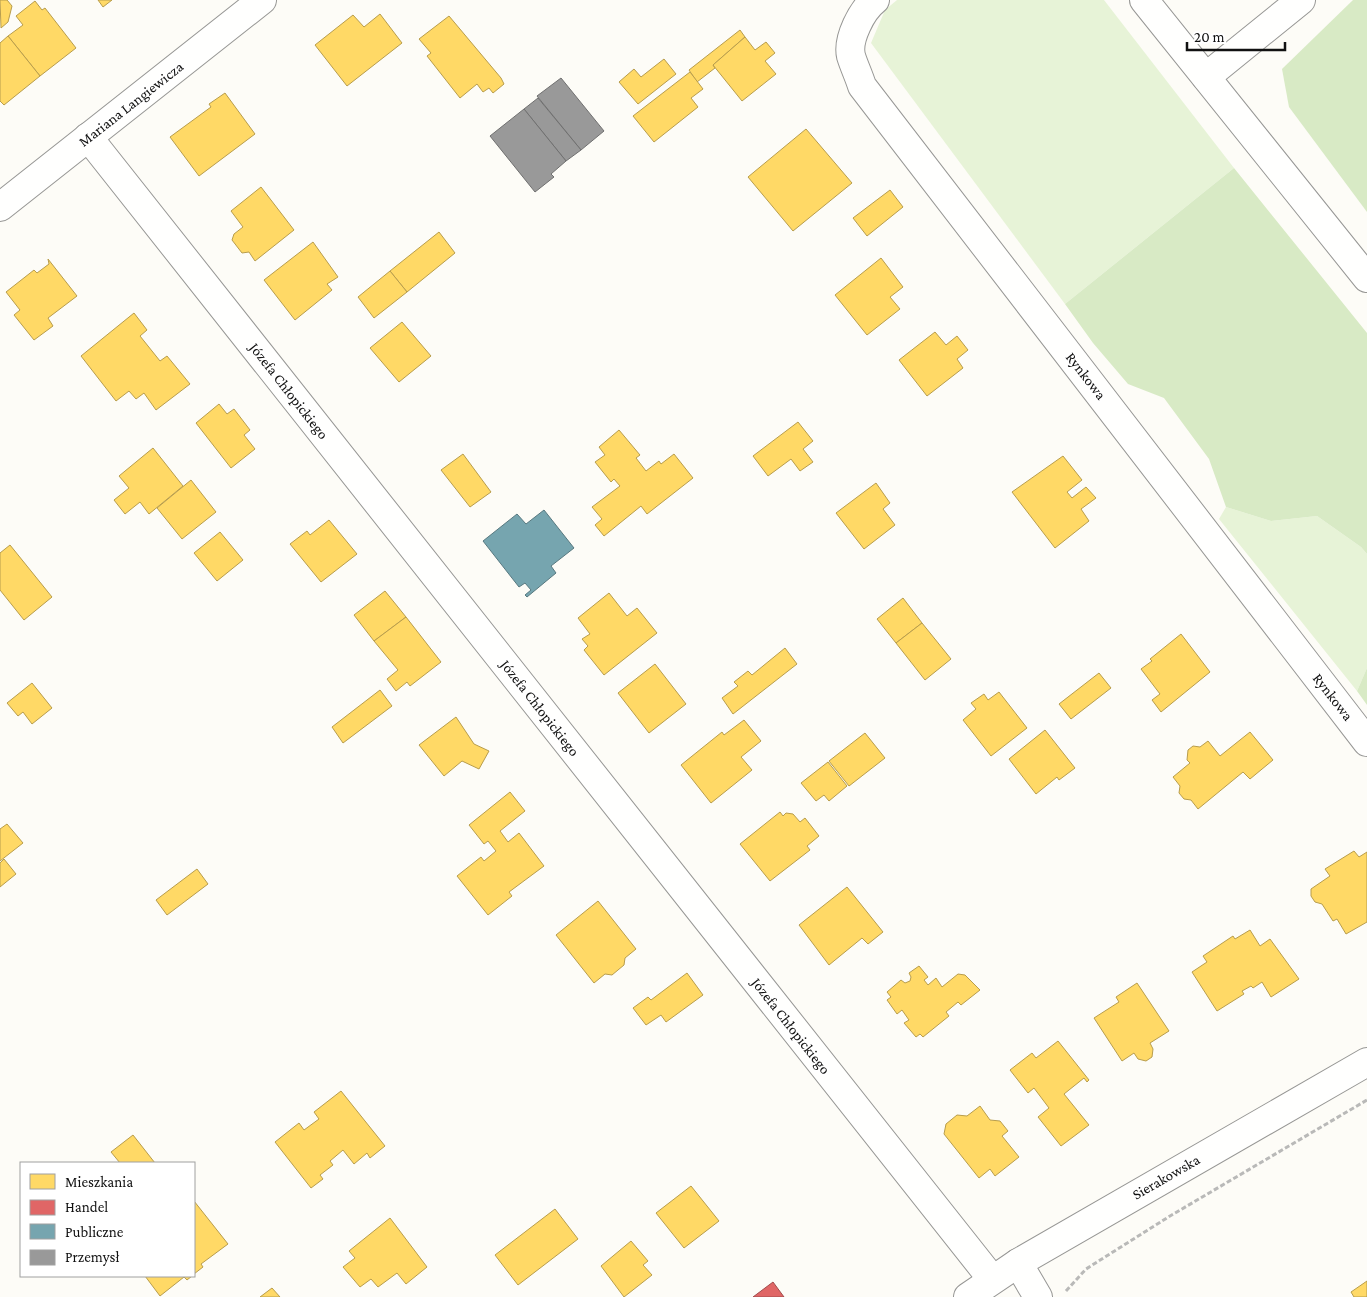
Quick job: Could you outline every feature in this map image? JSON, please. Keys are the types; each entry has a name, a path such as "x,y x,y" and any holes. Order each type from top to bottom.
{"street":[{"name":"Mariana Langiewicza","path":"0,207 262,0"},
{"name":"Rynkowa","path":"875,0 869,5 860,20 852,40 850,54 862,86 1367,742"},
{"path":"1144,0 1367,278"},
{"path":"1206,77 1301,0"},
{"name":"Józefa Chłopickiego","path":"88,138 992,1279"},
{"name":"Sierakowska","path":"968,1297 1018,1262 1367,1062"},
{"path":"1018,1262 1038,1297"}],"path":[{"path":"1061,1297 1086,1269 1170,1216 1367,1100"}],"green space":[{"path":"897,0 1104,0 1234,168 1065,304 871,43 885,10"},
{"path":"1353,0 1367,0 1367,212 1289,107 1282,69"},
{"path":"1234,168 1367,333 1367,554 1361,547 1317,516 1271,521 1226,507 1209,459 1164,398 1128,384 1093,343 1065,304"},
{"path":"1226,507 1271,521 1317,516 1361,547 1367,554 1367,668 1357,691 1219,519"},
{"path":"1367,668 1367,705 1357,691"}],"building: Mieszkania":[{"path":"0,0 7,0 12,6 8,22 1,28"},
{"path":"98,0 112,0 103,7"},
{"path":"35,1 42,10 45,8 76,48 40,76 8,36 23,25 16,16"},
{"path":"380,14 402,43 347,86 315,45 353,15 364,27"},
{"path":"449,16 501,78 504,84 493,93 489,88 483,92 477,84 460,98 427,56 431,53 419,39"},
{"path":"740,30 745,37 713,65 715,68 697,82 689,70"},
{"path":"8,36 40,76 4,105 0,101 0,43"},
{"path":"745,37 755,50 766,42 775,53 765,61 776,74 742,101 713,65"},
{"path":"664,59 676,74 638,104 619,82 634,69 641,77"},
{"path":"690,72 703,89 691,98 698,107 654,142 633,116"},
{"path":"225,93 255,134 199,176 170,137 211,107 209,104"},
{"path":"806,129 852,183 793,231 748,177"},
{"path":"261,187 294,230 255,261 249,252 242,253 232,240 234,234 243,227 231,211"},
{"path":"890,190 903,207 867,236 853,218"},
{"path":"439,232 455,253 407,292 390,271"},
{"path":"313,242 338,277 327,284 332,290 295,320 264,280"},
{"path":"881,258 903,287 890,297 900,309 867,335 835,295"},
{"path":"48,259 77,296 48,318 53,326 34,340 14,315 20,310 6,292 34,270 37,273 49,264"},
{"path":"390,271 407,292 374,318 358,297"},
{"path":"134,313 147,330 140,336 160,361 167,356 190,384 156,410 144,393 136,399 129,391 116,401 81,356"},
{"path":"402,322 431,356 399,382 370,348"},
{"path":"935,332 946,345 957,336 968,350 957,359 963,368 927,396 899,360"},
{"path":"219,404 227,414 234,409 250,430 244,435 255,449 231,468 196,423"},
{"path":"798,422 813,441 803,449 813,462 800,471 791,459 768,476 753,456"},
{"path":"619,430 640,455 636,458 646,471 659,461 661,464 674,454 693,478 647,514 641,506 604,536 595,525 602,519 592,507 620,486 614,479 611,482 595,462 605,455 599,447"},
{"path":"153,448 183,486 149,514 140,502 125,514 114,500 129,488 119,476"},
{"path":"463,454 491,492 470,507 441,470"},
{"path":"1063,456 1082,480 1067,492 1072,498 1086,487 1096,498 1081,509 1089,521 1055,548 1012,492"},
{"path":"191,480 216,512 182,539 157,508"},
{"path":"876,483 890,503 883,509 895,525 864,549 836,513"},
{"path":"329,520 357,554 321,582 290,544 307,531 310,535"},
{"path":"220,532 243,560 217,581 194,553"},
{"path":"10,545 52,597 24,620 0,590 0,553"},
{"path":"385,591 406,617 374,641 354,615"},
{"path":"609,593 627,616 637,608 657,633 604,675 584,650 588,646 582,639 590,634 578,618"},
{"path":"903,598 922,623 896,643 877,619"},
{"path":"406,617 441,662 410,686 407,682 396,691 387,679 398,670 374,641"},
{"path":"922,623 951,659 925,680 896,643"},
{"path":"1181,634 1210,672 1161,712 1152,700 1160,694 1141,669 1152,661 1150,659"},
{"path":"785,648 797,664 733,714 722,698 738,686 734,682 748,671 752,675"},
{"path":"655,664 686,704 649,733 618,693"},
{"path":"1099,673 1111,688 1071,719 1059,704"},
{"path":"32,683 52,708 32,724 23,712 18,716 7,703"},
{"path":"380,690 392,706 343,743 332,727"},
{"path":"999,692 1027,728 991,756 963,720 976,709 971,703 984,694 988,700"},
{"path":"456,717 474,744 489,751 479,769 462,761 444,776 419,745"},
{"path":"744,720 761,741 741,757 752,770 711,803 681,765 722,732 724,735"},
{"path":"1045,730 1075,768 1059,780 1057,777 1036,794 1009,759"},
{"path":"1250,732 1273,760 1250,779 1243,772 1198,809 1191,800 1184,799 1179,793 1180,786 1173,777 1190,763 1187,760 1188,750 1193,746 1200,747 1208,741 1220,756"},
{"path":"865,733 885,758 849,786 829,761"},
{"path":"828,762 847,786 829,801 824,795 816,801 801,783"},
{"path":"510,792 525,811 500,831 508,842 519,833 544,866 509,892 512,896 488,915 457,876 481,857 484,861 496,851 488,841 484,844 469,825"},
{"path":"780,812 783,816 786,813 793,814 800,822 805,818 819,836 807,846 810,850 770,881 740,844"},
{"path":"7,824 23,843 0,861 0,829"},
{"path":"1354,851 1359,857 1367,852 1367,922 1346,934 1337,919 1333,921 1322,904 1315,902 1311,896 1311,889 1330,876 1325,869"},
{"path":"4,859 16,874 0,887 0,863"},
{"path":"197,869 208,884 167,915 156,900"},
{"path":"847,887 883,932 868,944 862,938 829,965 799,925"},
{"path":"598,901 636,949 625,958 624,965 612,975 605,974 594,983 556,935"},
{"path":"1250,930 1260,946 1270,939 1299,979 1271,997 1262,982 1253,988 1251,986 1242,991 1244,994 1217,1011 1192,972 1207,962 1203,956 1233,936 1235,939"},
{"path":"919,966 928,977 924,980 928,985 936,978 942,987 958,974 965,975 980,990 961,1005 958,1002 946,1012 949,1016 923,1037 920,1034 916,1037 904,1023 909,1020 902,1010 897,1014 887,1000 891,997 887,992 901,980 905,983 910,981 909,973"},
{"path":"687,973 703,995 666,1022 661,1015 646,1025 633,1008 648,997 651,1000"},
{"path":"1137,983 1169,1031 1150,1043 1153,1049 1152,1057 1146,1061 1138,1059 1134,1053 1122,1061 1094,1018 1119,1002 1116,997"},
{"path":"1058,1041 1089,1080 1087,1082 1084,1078 1064,1094 1089,1125 1061,1146 1038,1117 1049,1108 1034,1088 1028,1093 1010,1070 1032,1053 1036,1058"},
{"path":"341,1091 385,1146 370,1158 367,1153 354,1164 343,1150 330,1161 333,1165 320,1175 323,1179 311,1188 275,1142 299,1123 304,1130 319,1119 314,1112"},
{"path":"980,1106 990,1120 1000,1121 1008,1131 1002,1136 1019,1157 995,1176 990,1169 979,1178 944,1134 946,1124 957,1115 967,1116"},
{"path":"133,1135 154,1162 119,1162 111,1152"},
{"path":"691,1186 719,1221 684,1248 656,1213"},
{"path":"195,1202 228,1244 201,1264 203,1267 195,1273"},
{"path":"555,1209 578,1239 518,1285 495,1255"},
{"path":"390,1218 427,1267 406,1284 397,1273 378,1287 371,1279 360,1287 343,1267 355,1258 349,1251"},
{"path":"631,1241 648,1261 643,1265 652,1275 624,1297 601,1266"},
{"path":"146,1277 184,1277 160,1296"},
{"path":"1367,1281 1367,1297 1354,1297 1351,1292"},
{"path":"272,1288 280,1297 260,1297"}],"building: Handel":[{"path":"773,1282 784,1297 753,1297"}],"building: Publiczne":[{"path":"544,510 574,548 551,566 556,573 527,597 525,595 531,590 525,583 519,587 483,541 517,514 526,524"}],"building: Przemysł":[{"path":"561,78 604,131 581,150 537,96"},
{"path":"538,98 581,150 566,161 524,109"},
{"path":"524,109 566,161 551,174 554,177 535,192 490,136"}]}
